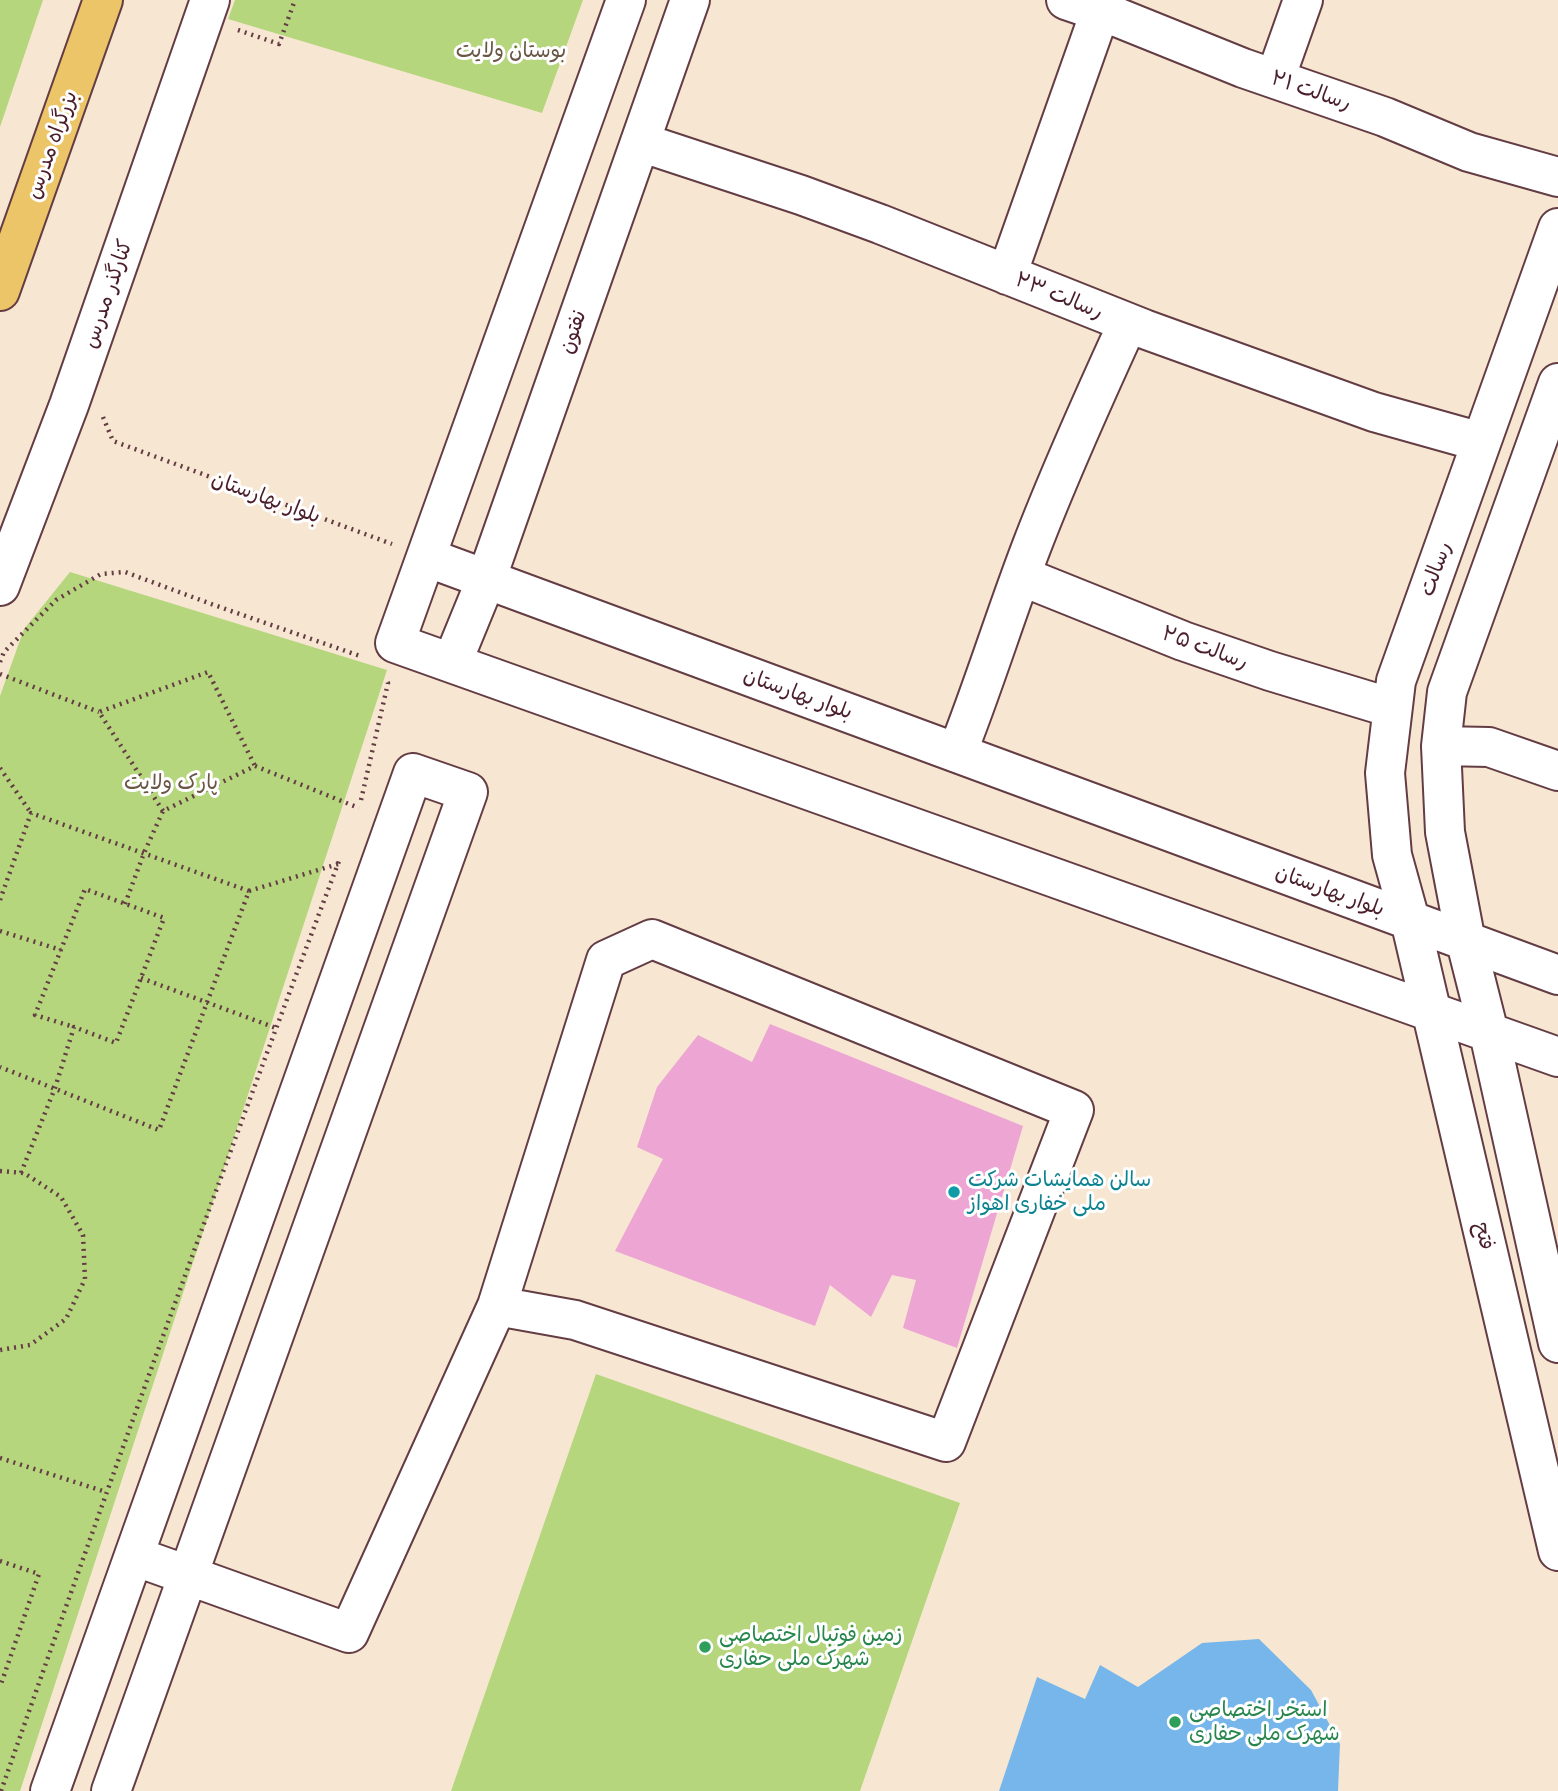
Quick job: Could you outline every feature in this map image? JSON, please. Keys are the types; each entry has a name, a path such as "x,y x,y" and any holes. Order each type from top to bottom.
{"highway":[{"name":"بزرگراه مدرس","path":"0,290 103,0"}],"street":[{"path":"626,0 426,557 380,657 452,663 1558,1057"},
{"name":"نفتون","path":"452,663 486,580 690,0"},
{"path":"1275,79 1303,0"},
{"path":"1007,275 1070,92 1083,6"},
{"name":"رسالت ۲۱","path":"1083,6 1275,79 1385,117 1469,152 1558,177"},
{"name":"کنارگذر مدرس","path":"0,586 83,366 207,10"},
{"name":"رسالت ۲۳","path":"640,142 828,205 1128,323 1374,412 1481,442"},
{"name":"رسالت","path":"1410,920 1392,855 1385,773 1396,681 1558,228"},
{"path":"957,753 1031,547 1128,323"},
{"path":"1558,383 1447,692 1441,746 1445,832 1466,942 1489,1032 1558,1343"},
{"name":"بلوار بهارستان","path":"426,557 1558,975"},
{"name":"رسالت ۲۵","path":"1021,576 1183,642 1392,708"},
{"path":"1441,746 1489,747 1558,771"},
{"path":"50,1791 413,773 468,792 111,1791"},
{"name":"فتح","path":"1410,920 1558,1551"},
{"path":"134,1556 349,1633 497,1307 606,960 652,939 1074,1110 946,1442 575,1320 497,1307"},
{"path":"296,1101 351,1119"}],"path":[{"path":"207,10 279,44 295,0"},
{"name":"بلوار بهارستان","path":"83,366 113,441 426,557"},
{"path":"0,662 4,652 56,600 101,574 125,572 214,605 380,657 388,683 355,819"},
{"path":"99,712 208,672 255,765 359,808"},
{"path":"0,674 99,712 163,811"},
{"path":"125,904 163,811 255,765"},
{"path":"0,768 31,813 249,891 338,864"},
{"path":"0,900 31,813"},
{"path":"1,1791 106,1492 342,853"},
{"path":"85,889 125,904 164,918 116,1043 35,1015 85,889"},
{"path":"0,1067 159,1130 249,891"},
{"path":"0,931 61,950"},
{"path":"141,978 276,1028"},
{"path":"21,1173 55,1088 74,1027"},
{"path":"0,1171 21,1173 61,1197 83,1235 85,1279 66,1319 30,1345 0,1350"},
{"path":"0,1458 106,1492"},
{"path":"0,1561 39,1574 0,1687"}],"green space":[{"path":"0,0 43,0 0,127"},
{"name":"بوستان ولایت","path":"235,0 583,0 542,113 228,19"},
{"name":"پارک ولایت","path":"70,572 387,670 20,1791 0,1791 0,696 24,629"},
{"name":"زمین فوتبال اختصاصی شهرک ملی حفاری","path":"596,1374 960,1503 860,1791 451,1791"}],"water":[{"name":"استخر اختصاصی شهرک ملی حفاری","path":"1259,1639 1311,1690 1340,1744 1338,1791 999,1791 1037,1677 1085,1699 1100,1665 1138,1687 1202,1643"}],"building":[{"path":"770,1024 1023,1126 957,1348 903,1328 916,1280 892,1275 871,1317 830,1285 815,1326 615,1251 663,1159 637,1147 657,1087 698,1035 752,1062"}],"place":[{"name":"سالن همایشات شرکت ملی خفاری اهواز","path":"954,1192"},
{"name":"زمین فوتبال اختصاصی شهرک ملی حفاری","path":"705,1647"},
{"name":"استخر اختصاصی شهرک ملی حفاری","path":"1175,1722"}]}
